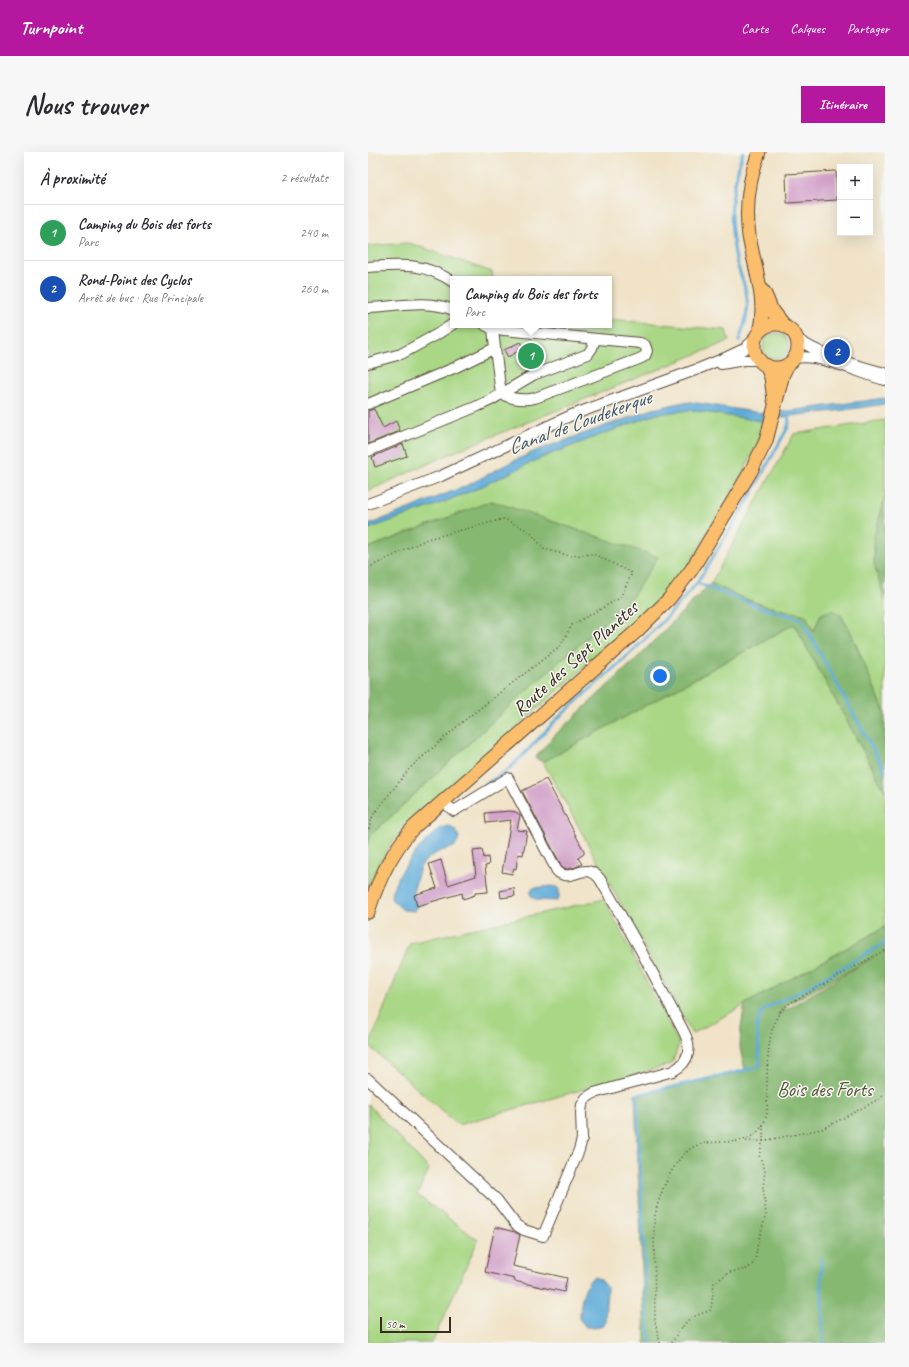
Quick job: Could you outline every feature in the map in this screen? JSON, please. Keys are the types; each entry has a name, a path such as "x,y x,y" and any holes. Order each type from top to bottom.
{"main road":[{"path":"755,267 775,316 783,325 791,330 796,338 798,348 791,361 777,367 764,363 755,350 762,312 749,236 747,207 752,176 759,152"},
{"path":"758,335 769,325 783,325"},
{"name":"Route des Sept Planètes","path":"368,912 381,876 398,846 414,827 639,629 669,599 692,570 757,462 770,428 784,372 791,361"},
{"name":"Route des Sept Planètes","path":"764,363 771,377 774,408"}],"street":[{"path":"368,267 402,265 419,266 450,280"},
{"path":"368,308 426,304 438,305 450,309"},
{"path":"368,363 391,358 408,351 450,326"},
{"path":"489,328 495,348 501,394"},
{"path":"499,328 642,344 647,349 646,354 639,359 535,398 522,400 501,394"},
{"path":"368,504 441,476 543,427 577,413 698,369 748,346 758,335"},
{"path":"368,451 478,406 533,375 588,354 592,348 595,338"},
{"path":"796,338 809,346 835,357 885,372"},
{"path":"368,404 454,368 495,348"},
{"path":"791,361 803,357 816,358 885,380"},
{"path":"698,369 739,360 764,363"},
{"path":"368,1079 497,1200 516,1225 524,1230 543,1236 579,1150 582,1133 582,1108 586,1098 594,1093 673,1071 680,1067 687,1057 689,1050 686,1037 639,947 600,879 590,871 583,871 566,876 560,875 508,778 454,811 442,801"}],"path":[{"path":"368,568 427,539 504,519 529,531 544,550 570,556 593,554 632,573 620,598 572,625 560,646 461,722 410,768 373,815 368,832"},
{"path":"672,1343 678,1332 690,1318 711,1310 714,1283 730,1272 747,1269 755,1262 758,1242 766,1215 763,1187 765,1170 759,1155 764,1141 768,1055 774,1026 780,1012 790,1003 885,950"},
{"path":"660,1343 655,1322 654,1228 656,1209 660,1194 674,1167 685,1154 701,1144 764,1141 822,1129 870,1104 885,1094"},
{"path":"740,1141 752,1136 764,1124"}],"green space":[{"path":"409,243 492,272 493,276 450,276 450,328 612,328 612,319 726,330 729,341 456,451 368,491 368,246"},
{"path":"776,333 785,337 789,346 785,355 776,359 767,355 763,346 767,337"},
{"path":"682,410 705,411 762,421 757,443 743,473 691,561 649,610 406,825 384,856 368,889 368,844 371,835 519,697 630,600 492,501 368,548 368,529 602,433 656,414"},
{"path":"885,420 885,497 874,538 885,601 885,713 851,633 841,615 814,632 805,615 766,606 740,597 711,583 794,434"},
{"path":"885,497 885,601 874,564 874,538"},
{"path":"492,501 658,557 630,600 519,697 371,835 368,844 368,548"},
{"path":"711,583 740,597 766,606 806,615 813,632 821,614 832,610 841,615 851,633 885,713 885,791 794,624 543,762 535,758 555,735 632,663"},
{"path":"794,624 885,791 885,927 692,1034 543,762"},
{"path":"604,899 679,1044 672,1064 458,1125 369,1046 410,943"},
{"name":"Bois des Forts","path":"885,927 885,1343 645,1343 635,1095 745,1070 740,1048 741,1027 745,1004","holes":["872,958 777,1015 790,1003"]},
{"path":"368,1104 429,1169 417,1195 478,1240 432,1343 368,1343"}],"water":[{"path":"885,398 885,404 762,421 690,410 656,414 545,456 476,489 439,504 368,529 368,525 468,485 511,462 538,450 653,409 691,402 768,414"},
{"path":"449,826 455,830 459,837 457,844 454,847 438,852 427,859 420,867 413,892 417,906 415,911 403,910 391,899 396,881 408,862 424,843 438,830"},
{"path":"553,886 559,888 559,897 557,901 537,900 532,897 530,893 533,888"},
{"path":"593,1277 600,1279 607,1287 605,1324 595,1328 586,1327 580,1320 580,1308 584,1291 589,1281"}],"building":[{"path":"836,171 837,200 787,203 786,174"},
{"path":"520,342 524,348 508,357 504,350"},
{"path":"374,409 383,428 396,421 400,431 368,444 368,411"},
{"path":"403,444 407,456 375,467 372,457"},
{"path":"546,779 584,851 584,854 578,858 582,864 576,867 567,869 562,867 522,791"},
{"path":"516,812 520,815 517,830 527,831 523,855 518,854 516,869 514,868 512,874 502,872 511,820 486,823 485,813"},
{"path":"482,850 484,858 488,857 489,865 485,866 488,892 475,893 475,895 463,899 462,893 417,906 414,895 437,888 429,864 441,860 448,885 476,876 473,851"},
{"path":"514,888 515,896 501,898 500,891"},
{"path":"495,1227 515,1232 520,1235 513,1266 567,1278 564,1292 514,1281 515,1279 485,1272"}],"waterway":[{"path":"739,341 745,321 747,305 746,290 737,264 731,218 733,196 743,152"},
{"path":"482,787 509,769 557,719 634,650 668,616 697,583 748,500 787,429 789,423 788,415"},
{"path":"697,583 762,608 801,619 885,771"},
{"path":"650,1343 646,1292 637,1095 760,1067 757,1026 760,1016 766,1008 799,992 885,943"},
{"path":"821,1258 823,1343"}],"place":[{"name":"Rond-Point des Cyclos","path":"837,352"},
{"name":"Camping du Bois des forts","path":"531,356"}],"water label":[{"name":"Canal de Coudekerque","path":"579,422"}]}
